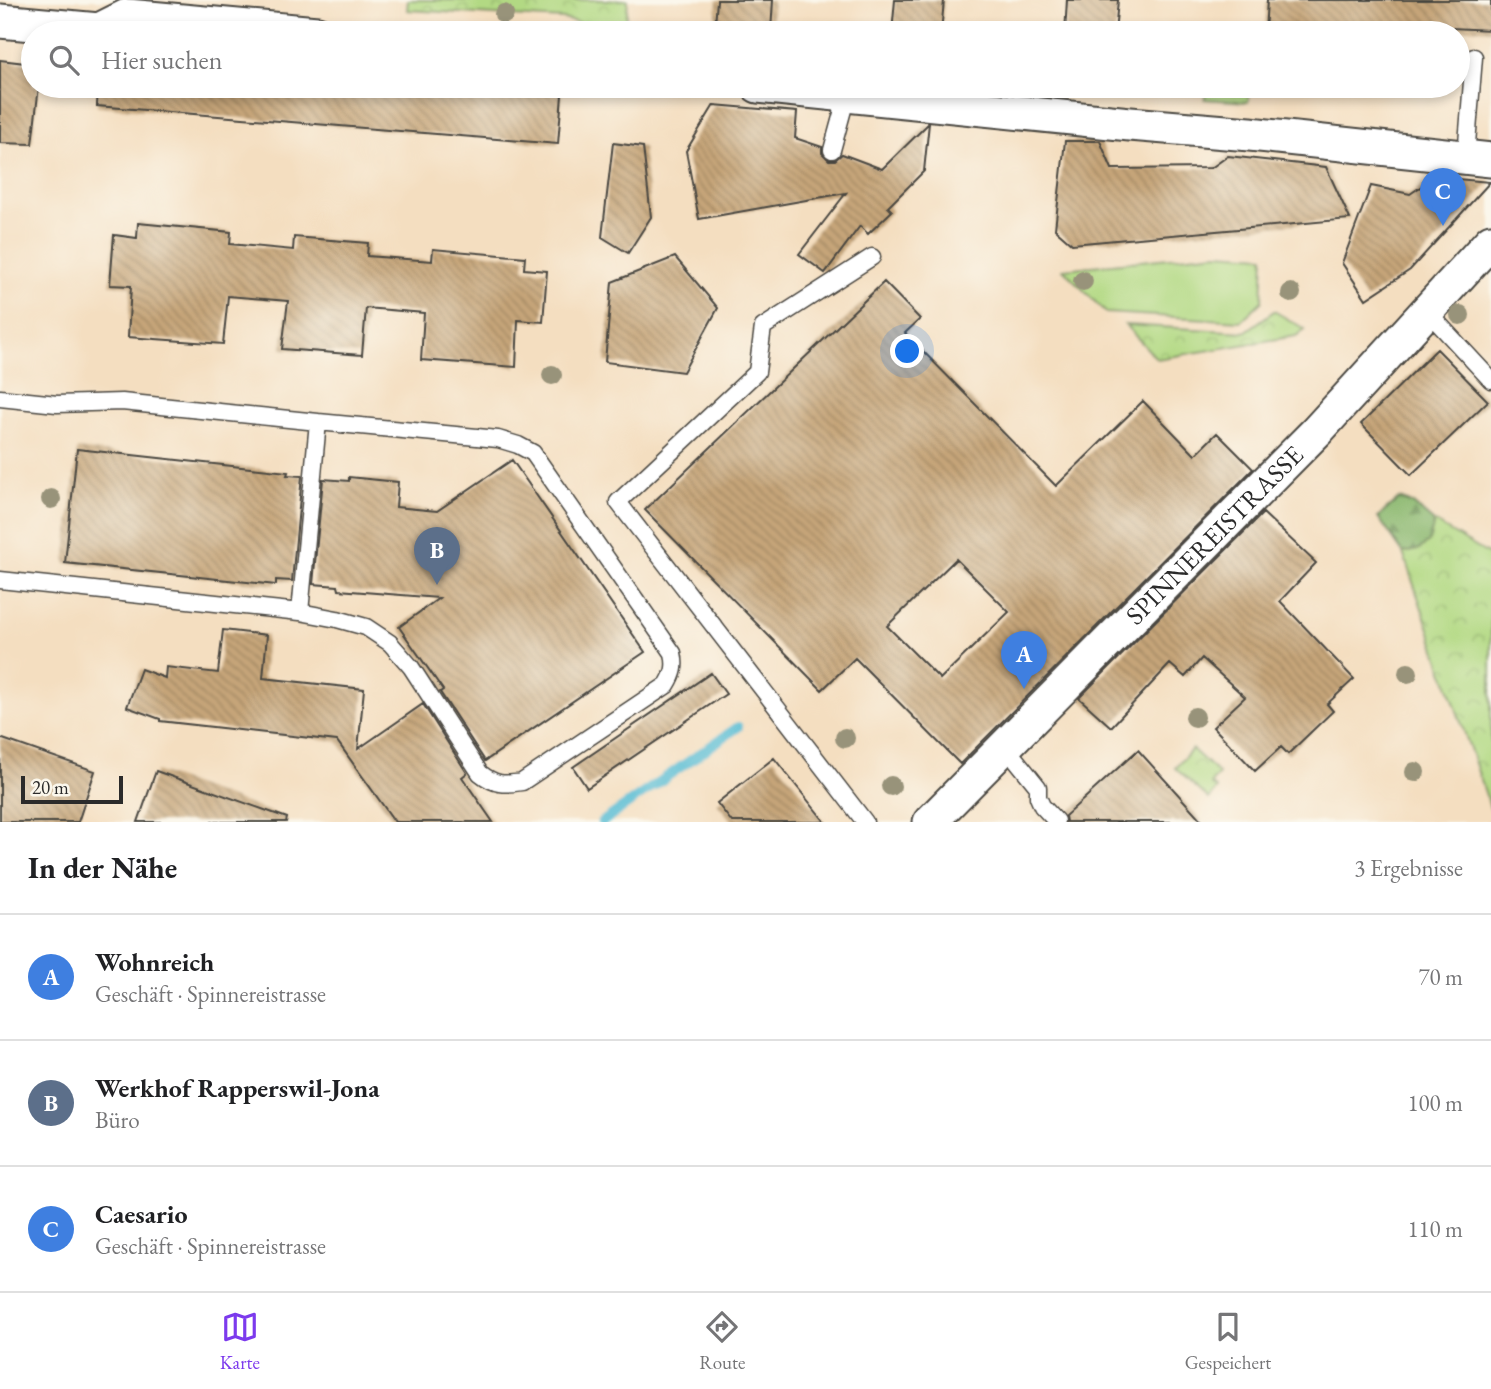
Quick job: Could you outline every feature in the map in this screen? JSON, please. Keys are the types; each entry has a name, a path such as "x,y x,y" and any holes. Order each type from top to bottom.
{"street":[{"path":"117,21 127,16 183,21"},
{"path":"0,21 21,23"},
{"path":"886,98 1479,158"},
{"name":"SPINNEREISTRASSE","path":"930,822 1317,431 1491,240"}],"lane":[{"path":"1474,57 1479,158"},
{"path":"832,150 846,98"},
{"path":"865,822 618,502 757,372 763,327 872,257"},
{"path":"1427,311 1491,380"},
{"path":"0,398 57,404 122,402 498,439 518,444 533,453 667,644 676,664 667,685 657,693 522,782 502,785 480,773 411,667 390,643 366,627 300,612 0,580"},
{"path":"300,612 318,422"},
{"path":"1005,746 1038,787 1042,806 1056,821"}],"green space":[{"path":"408,0 628,0 626,21 572,21 407,10"},
{"path":"1205,98 1248,98 1248,102"},
{"path":"1217,253 1264,256 1262,301 1241,321 1106,313 1063,269"},
{"path":"1274,311 1305,329 1296,336 1157,359 1125,325 1245,332"},
{"path":"1399,499 1413,504 1434,522 1429,542 1418,550 1403,553 1378,517"},
{"path":"1434,522 1491,556 1491,810 1403,553 1418,550 1429,542"},
{"path":"1192,749 1219,774 1211,784 1217,789 1209,799 1175,768"}],"building":[{"path":"717,0 773,0 772,21 715,21"},
{"path":"895,0 944,0 942,21 893,21"},
{"path":"1067,0 1118,0 1116,21 1066,21"},
{"path":"1267,0 1491,0 1491,30 1470,29 1470,21 1266,21"},
{"path":"0,60 21,63 21,98 38,98 32,144 0,143"},
{"path":"97,98 562,98 558,144 97,106"},
{"path":"714,105 797,112 795,138 822,147 822,153 829,160 835,160 842,154 882,169 929,123 924,171 888,207 892,211 868,234 860,226 825,273 799,254 846,193 699,219 686,151"},
{"path":"1065,141 1100,141 1112,169 1211,168 1228,156 1326,167 1350,219 1072,244 1055,229"},
{"path":"613,143 643,147 651,217 628,253 602,237"},
{"path":"1435,177 1490,182 1410,270 1366,299 1342,263 1371,186 1410,194"},
{"path":"138,223 231,232 230,244 293,250 294,237 368,243 367,256 432,261 433,249 525,257 524,269 547,271 543,322 518,320 516,367 421,360 424,313 366,308 362,355 282,349 288,301 228,296 223,344 128,337 131,286 110,285 114,235 137,238"},
{"path":"675,257 718,308 683,372 605,362 612,282"},
{"path":"884,282 920,319 905,333 1056,486 1143,401 1195,455 1217,433 1253,469 960,764 855,658 822,690 645,510","holes":["956,559 1009,612 940,679 887,626"]},
{"path":"1437,349 1488,401 1411,475 1361,424"},
{"path":"77,449 288,472 287,475 302,476 292,581 276,580 276,585 65,563"},
{"path":"512,460 645,652 485,761 440,692 443,690 399,627 439,598 339,590 338,586 313,584 323,479 349,481 349,477 398,482 396,507 437,511"},
{"path":"1263,513 1316,563 1280,601 1354,679 1327,704 1333,711 1288,754 1281,747 1255,771 1213,727 1245,697 1202,658 1185,677 1170,664 1111,727 1079,698"},
{"path":"223,630 267,635 263,678 364,689 358,749 423,704 467,773 462,777 493,822 395,822 337,741 160,721 127,707 141,669 165,678 166,667 218,673"},
{"path":"711,673 726,694 587,788 573,767"},
{"path":"0,738 95,771 78,822 0,822"},
{"path":"1138,750 1203,822 1066,822 1065,816"},
{"path":"774,758 825,822 732,822 717,803"},
{"path":"156,771 287,818 286,822 138,822"}],"waterway":[{"path":"602,822 738,727"}],"place":[{"name":"Caesario","path":"1443,226"},
{"name":"Werkhof Rapperswil-Jona","path":"437,585"},
{"name":"Wohnreich","path":"1024,689"}]}
